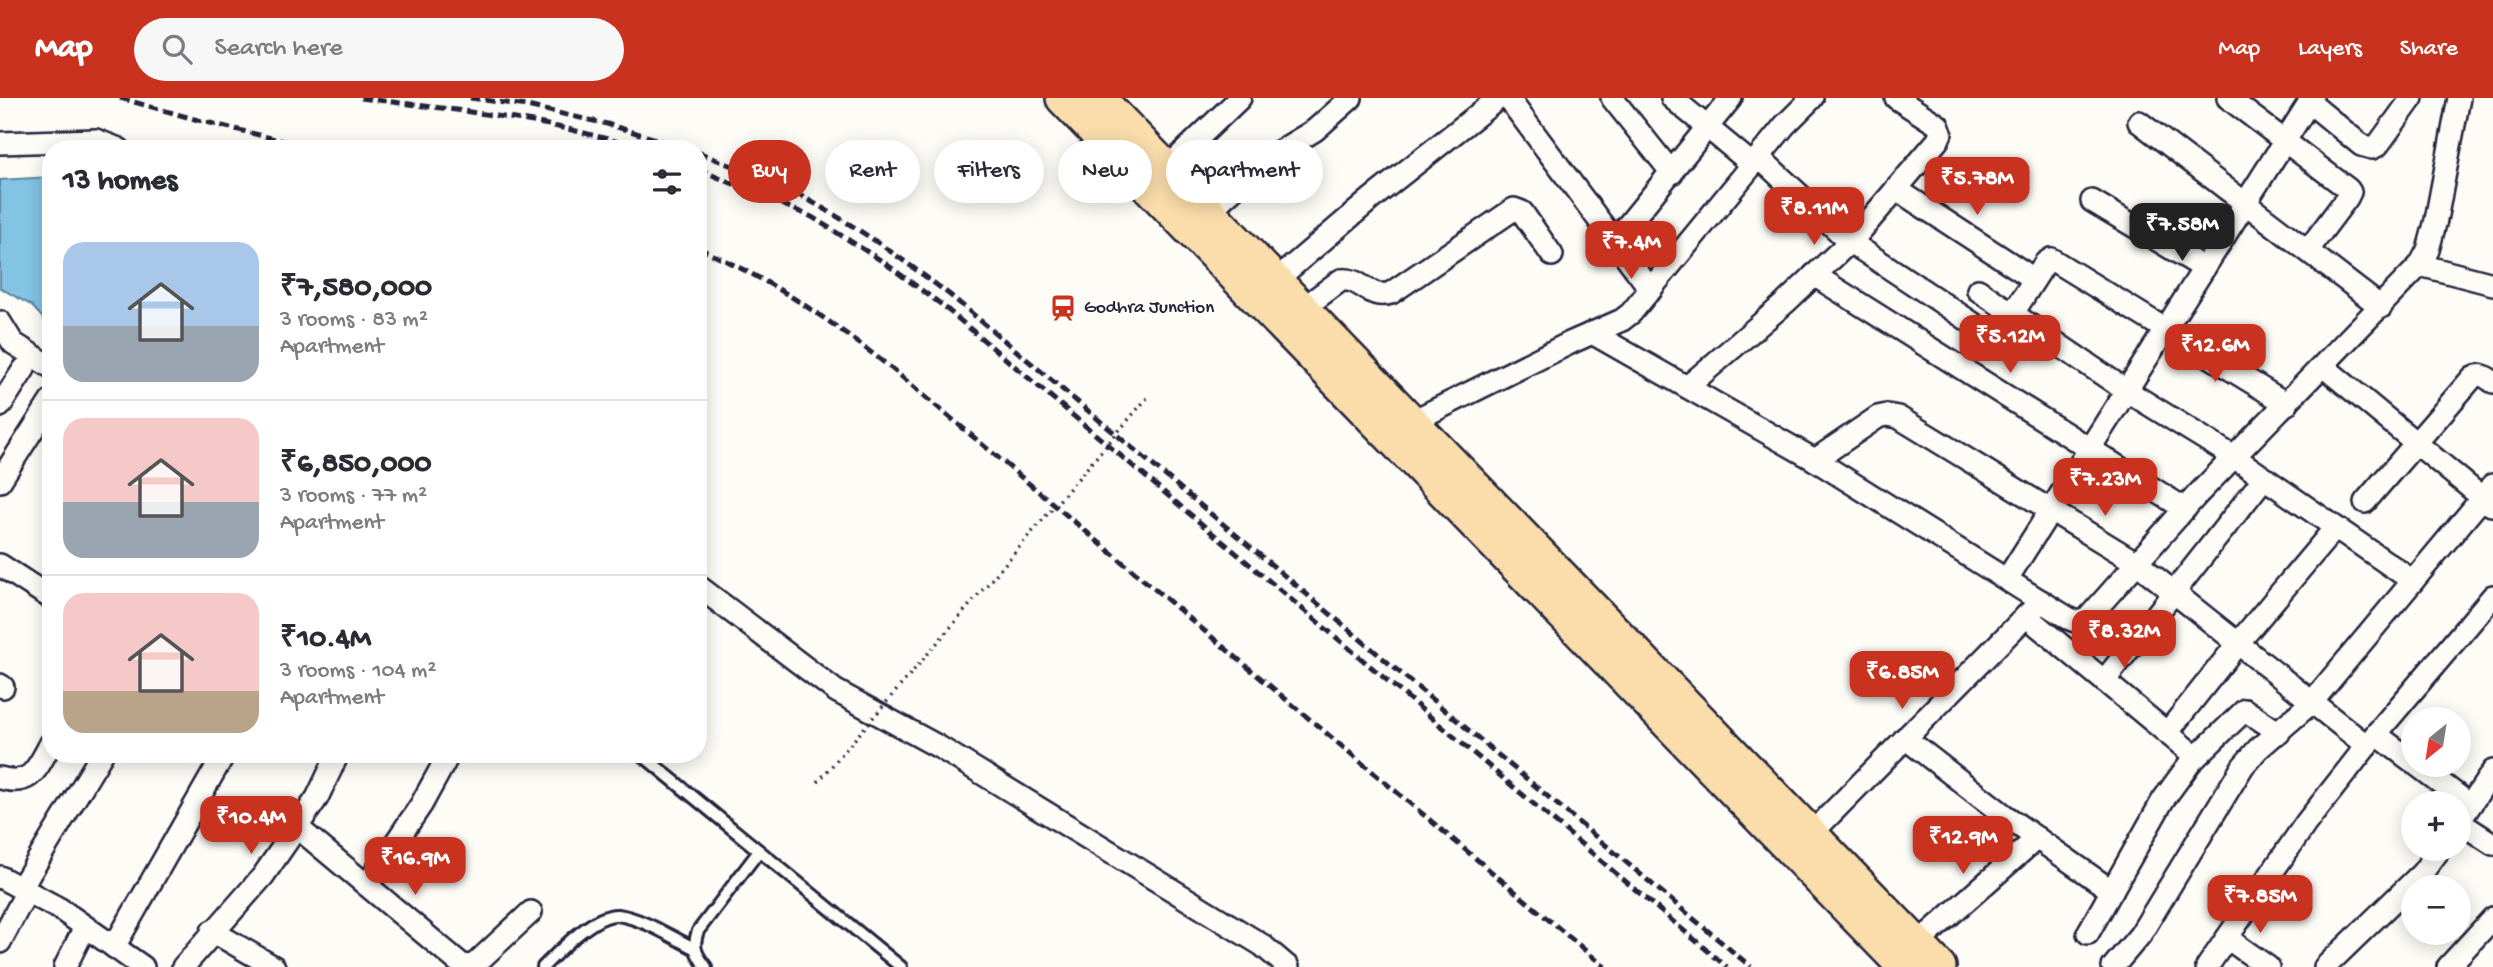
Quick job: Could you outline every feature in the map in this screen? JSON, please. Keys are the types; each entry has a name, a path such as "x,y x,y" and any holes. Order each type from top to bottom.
{"main road":[{"path":"1063,98 1402,430 1802,843 1921,959"},
{"path":"1102,99 1166,169"},
{"path":"1199,203 1302,309 1402,430"}],"street":[{"path":"1196,140 1240,98"},
{"path":"1208,212 1266,159 1315,130 1351,98"},
{"path":"1275,281 1371,199 1499,98"},
{"path":"1508,98 1651,290"},
{"path":"1612,98 1672,173"},
{"path":"1672,98 1756,161 1850,242 1992,336"},
{"path":"1615,241 1731,98"},
{"path":"1402,430 1632,313 1785,125 1812,98"},
{"path":"1687,387 1850,242 1938,140 1941,133 1933,120 1896,98"},
{"path":"2228,98 2350,192 2308,250"},
{"path":"2007,579 2311,100 2361,145 2372,148 2378,145 2412,98"},
{"path":"1592,333 1815,460 2076,622 2082,621 2088,618 2234,457 2420,265 2428,250 2436,220 2459,98"},
{"path":"2139,122 2381,307"},
{"path":"0,143 42,142"},
{"path":"1896,189 2034,279"},
{"path":"2092,201 2204,268"},
{"path":"1302,309 1346,279 1375,294 1391,293 1514,209 1522,212 1552,255"},
{"path":"2012,313 2045,262 2051,259 2287,404"},
{"path":"2420,265 2493,284"},
{"path":"1814,275 2185,509"},
{"path":"1978,290 2127,391 2234,457 2413,581"},
{"path":"0,322 13,343 42,361"},
{"path":"2113,967 2140,935 2243,766 2258,749 2312,702 2413,581 2489,497 2415,443 2323,366"},
{"path":"0,406 24,369"},
{"path":"2365,502 2473,377 2479,374 2493,382"},
{"path":"0,481 42,415"},
{"path":"1815,460 1878,416 1898,417 2137,563 2312,702 2401,756"},
{"path":"2104,681 2264,478"},
{"path":"2167,733 2335,528"},
{"path":"0,565 42,592"},
{"path":"707,593 835,691 939,747 1262,945 1287,967"},
{"path":"2207,967 2306,823 2493,596"},
{"path":"1802,843 2041,601"},
{"path":"2026,616 2196,757"},
{"path":"2088,933 2163,800 2196,757 2245,710 2279,733"},
{"path":"1905,738 2112,891"},
{"path":"0,778 13,781 25,779 34,773 42,759"},
{"path":"0,942 24,889 97,763"},
{"path":"114,947 219,763"},
{"path":"183,967 263,876 317,798 334,763"},
{"path":"367,885 421,805 444,763"},
{"path":"2471,804 2493,771"},
{"path":"2428,777 2440,791"},
{"path":"2471,823 2493,844"},
{"path":"297,827 462,965 473,966 531,912"},
{"path":"1921,959 2037,838"},
{"path":"2325,967 2422,873 2431,861"},
{"path":"0,877 85,927 143,967"},
{"path":"2448,967 2493,918"},
{"path":"65,967 85,927"},
{"path":"212,931 274,967"},
{"path":"2227,938 2268,967"}],"lane":[{"path":"652,763 901,967"},
{"path":"706,967 694,948 693,943 698,931 759,851"},
{"path":"542,967 566,944 598,920 616,915 636,920 694,948"}],"path":[{"path":"818,782 1147,398"}],"water":[{"path":"42,178 42,317 31,305 0,288 0,180"}],"railway":[{"path":"120,98 279,140"},
{"path":"361,98 467,111 572,130 610,140"},
{"path":"470,98 527,106 607,124 659,140"},
{"path":"707,156 783,187 827,210 950,295 1751,967"},
{"path":"707,173 812,217 882,261 942,305 1727,967"},
{"path":"707,252 802,303 896,372 1605,967"}],"place":[{"name":"Godhra Junction","path":"1063,308"}]}
